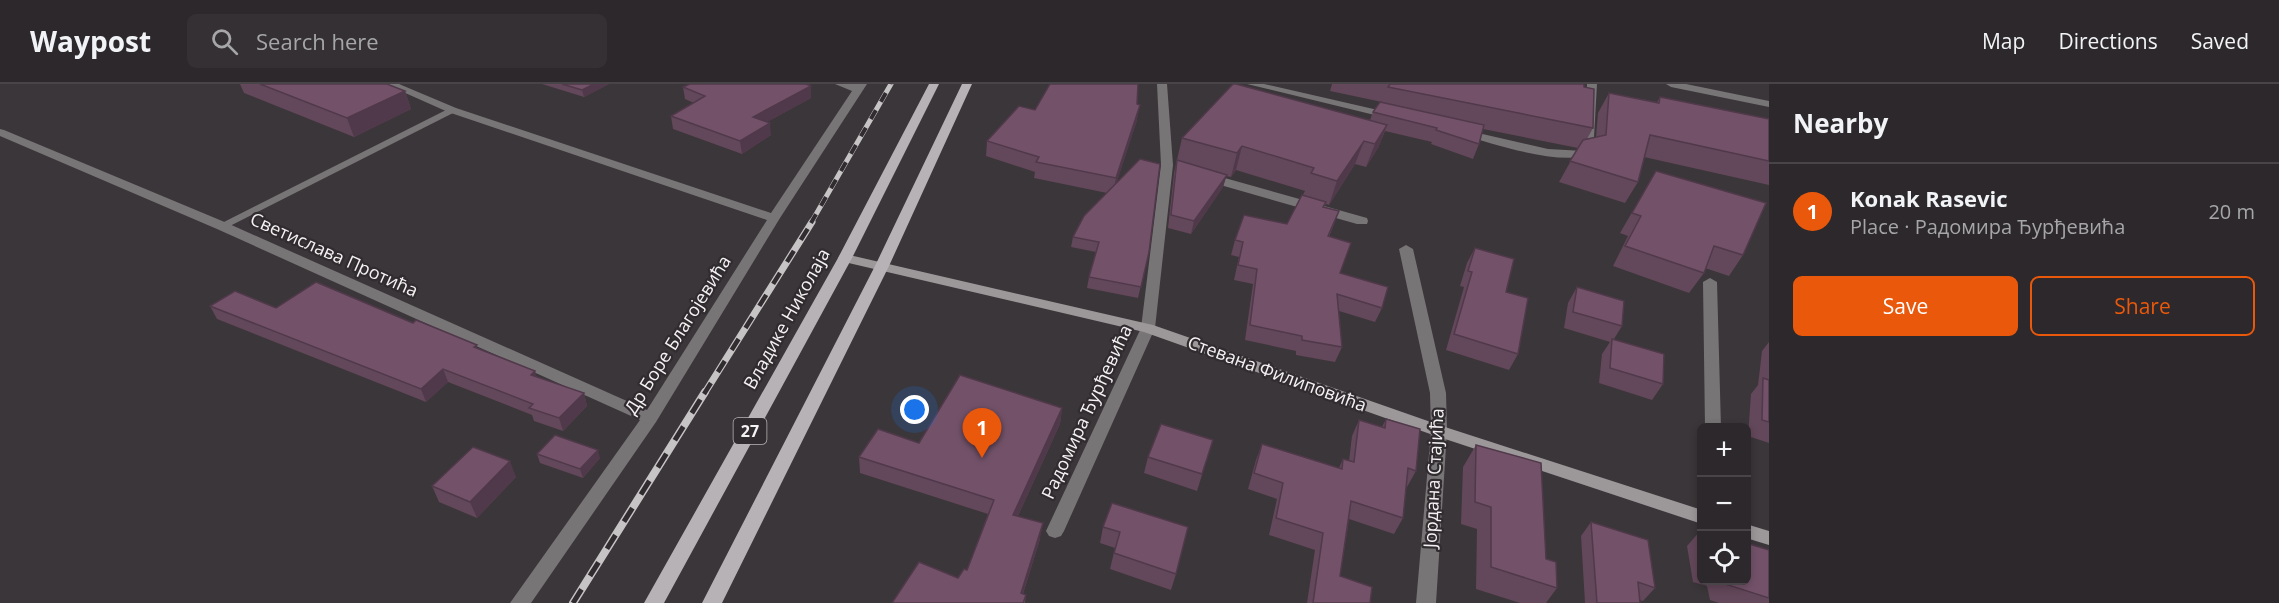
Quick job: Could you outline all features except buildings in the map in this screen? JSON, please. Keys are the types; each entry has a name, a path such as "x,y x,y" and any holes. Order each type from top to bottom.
{"main road":[{"name":"Владике Николаја","path":"654,603 845,258 934,84"},
{"name":"27","path":"712,603 882,266 967,84"}],"street":[{"path":"390,84 452,110 774,218"},
{"path":"840,84 861,87"},
{"name":"Радомира Ђурђевића","path":"1055,531 1148,328 1178,168 1162,84"},
{"path":"1671,84 1769,104"},
{"name":"Др Боре Благојевића","path":"520,603 650,418 774,218 861,87"},
{"name":"Светислава Протића","path":"0,132 222,226 650,418"},
{"path":"1178,168 1362,221"},
{"name":"Јордана Стајића","path":"1406,249 1438,393 1439,431 1426,603"},
{"name":"Стевана Филиповића","path":"845,258 1148,328 1439,431 1697,516"},
{"path":"1710,282 1713,423"},
{"path":"1751,533 1769,538"}],"lane":[{"path":"1252,84 1406,119"},
{"path":"1451,130 1553,153 1583,156 1589,153 1592,84"},
{"path":"222,226 452,110"}],"railway":[{"path":"811,223 891,84"},
{"path":"704,394 812,222"},
{"path":"573,603 705,392"}],"place":[{"name":"Konak Rasevic","path":"982,458"}]}
